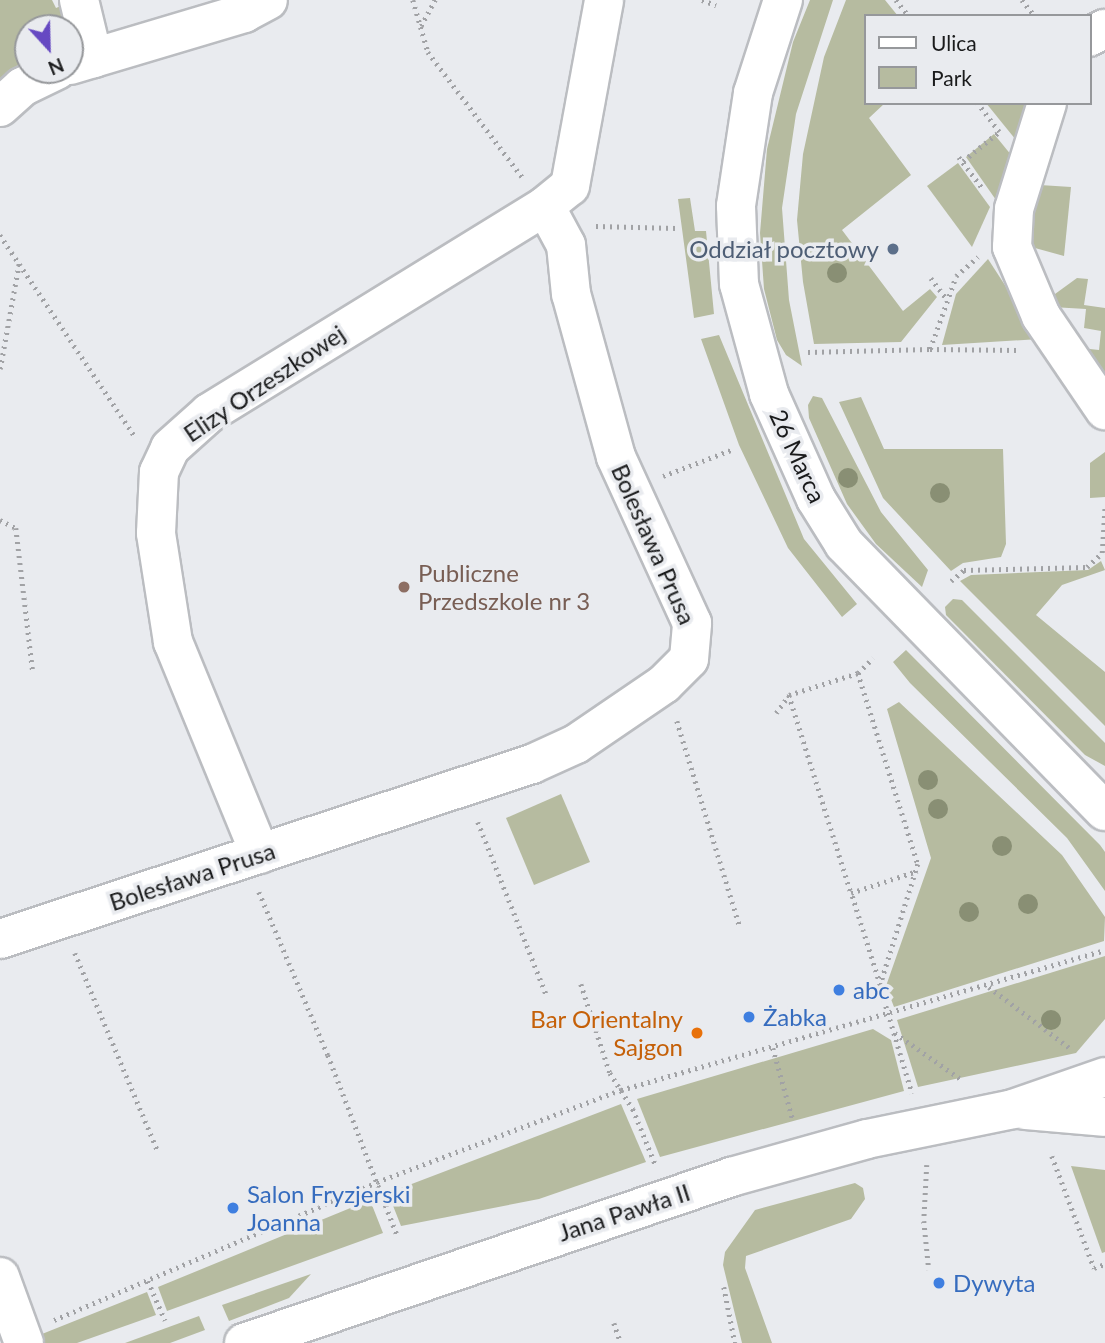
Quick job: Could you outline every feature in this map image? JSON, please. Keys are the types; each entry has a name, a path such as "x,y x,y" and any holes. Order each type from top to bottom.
{"street":[{"path":"84,60 244,13 268,0"},
{"path":"552,216 570,186 604,0"},
{"name":"26 Marca","path":"783,0 753,93 736,206 739,284 769,394 816,499 844,544 1103,804"},
{"path":"0,107 30,84"},
{"path":"1046,105 1014,209 1012,247 1041,316 1105,410"},
{"name":"Elizy Orzeszkowej","path":"253,856 173,642 156,533 159,472 170,448 209,414 552,216"},
{"name":"Bolesława Prusa","path":"0,939 464,789 576,744 664,684 688,659 692,623 615,457 583,345 566,245 552,216"},
{"name":"Jana Pawła II","path":"244,1343 731,1177 878,1137 1013,1109 1105,1077"},
{"name":"Jana Pawła II","path":"1013,1109 1105,1117"},
{"path":"0,1277 22,1338"}],"path":[{"path":"413,0 428,52 552,216 676,228"},
{"path":"420,26 435,0"},
{"path":"702,0 716,5"},
{"path":"896,0 907,14"},
{"path":"1022,0 1033,14"},
{"path":"963,161 999,132 979,105"},
{"path":"0,235 159,472"},
{"path":"930,349 956,276 983,253 1012,247"},
{"path":"0,369 19,263"},
{"path":"931,278 947,299"},
{"path":"808,352 1025,350"},
{"path":"631,488 731,450"},
{"path":"951,581 964,570 1078,569 1104,555 1105,504"},
{"path":"0,520 16,528 33,672"},
{"path":"776,713 789,695 858,673 873,658"},
{"path":"858,673 918,871 880,986"},
{"path":"664,684 740,927"},
{"path":"789,695 913,1097"},
{"path":"464,789 547,996"},
{"path":"253,856 397,1236"},
{"path":"851,893 918,871"},
{"path":"61,919 158,1151"},
{"path":"22,1338 377,1182 621,1090 889,1016 1105,950"},
{"path":"581,984 610,1073 633,1109 656,1167"},
{"path":"988,986 1075,1052"},
{"path":"894,1032 968,1084"},
{"path":"773,1048 795,1128"},
{"path":"1052,1156 1094,1268 1105,1264"},
{"path":"927,1158 924,1221 929,1270"},
{"path":"148,1281 165,1320"},
{"path":"724,1287 735,1343"},
{"path":"614,1323 621,1343"}],"green space":[{"path":"0,0 52,0 56,8 68,3 69,14 14,14 14,83 0,97"},
{"path":"810,0 833,0 796,114 782,208 789,300 802,366 786,355 777,340 764,289 760,233 767,149 793,42"},
{"path":"846,0 885,0 896,14 864,14 864,105 883,105 869,118 911,175 842,230 903,311 930,289 937,297 901,342 814,344 803,282 797,220 803,154 824,57"},
{"path":"988,105 1033,105 1020,145"},
{"path":"994,134 1012,156 996,200 966,157"},
{"path":"958,163 990,207 972,247 927,186"},
{"path":"1040,185 1071,187 1064,256 1035,248 1023,233"},
{"path":"690,198 695,231 706,231 714,314 694,318 678,199"},
{"path":"988,259 1040,339 942,345 956,294"},
{"path":"1077,278 1088,279 1084,305 1105,308 1105,380 1072,347 1099,350 1101,331 1084,328 1086,309 1052,307 1055,294"},
{"path":"719,335 804,539 857,604 842,617 788,548 739,445 701,339"},
{"path":"813,396 822,398 881,512 928,570 922,587 876,544 847,504 809,418 808,405"},
{"path":"861,397 884,449 1003,449 1006,544 1001,557 963,563 951,571 883,498 839,402"},
{"path":"1105,452 1105,497 1090,498 1090,463"},
{"path":"1101,561 1105,570 1062,585 1036,615 1105,672 1105,726 960,581 971,575 1088,570"},
{"path":"953,599 962,600 1105,743 1105,766 1085,755 946,615 945,607"},
{"path":"906,650 1100,845 1105,852 1105,891 1067,838 910,683 893,662"},
{"path":"899,702 1062,855 1105,917 1104,941 894,1007 886,986 931,858 887,709"},
{"path":"561,794 590,862 534,885 506,818"},
{"path":"1105,956 1105,1019 1076,1053 918,1087 897,1020"},
{"path":"873,1029 891,1040 904,1091 660,1157 637,1099"},
{"path":"621,1104 646,1162 539,1199 401,1226 388,1193"},
{"path":"1071,1166 1105,1170 1105,1252 1102,1253"},
{"path":"855,1183 863,1188 865,1199 851,1219 746,1256 745,1268 772,1343 742,1343 723,1265 725,1252 755,1210"},
{"path":"370,1200 383,1233 167,1311 158,1287"},
{"path":"311,1274 289,1298 229,1321 222,1305"},
{"path":"147,1292 156,1315 77,1343 42,1343 42,1334"},
{"path":"199,1316 205,1330 170,1343 125,1343"}],"place":[{"name":"Oddział pocztowy","path":"893,249"},
{"name":"Publiczne Przedszkole nr 3","path":"404,587"},
{"name":"abc","path":"839,990"},
{"name":"Żabka","path":"749,1017"},
{"name":"Bar Orientalny Sajgon","path":"697,1033"},
{"name":"Salon Fryzjerski Joanna","path":"233,1208"},
{"name":"Dywyta","path":"939,1283"}]}
